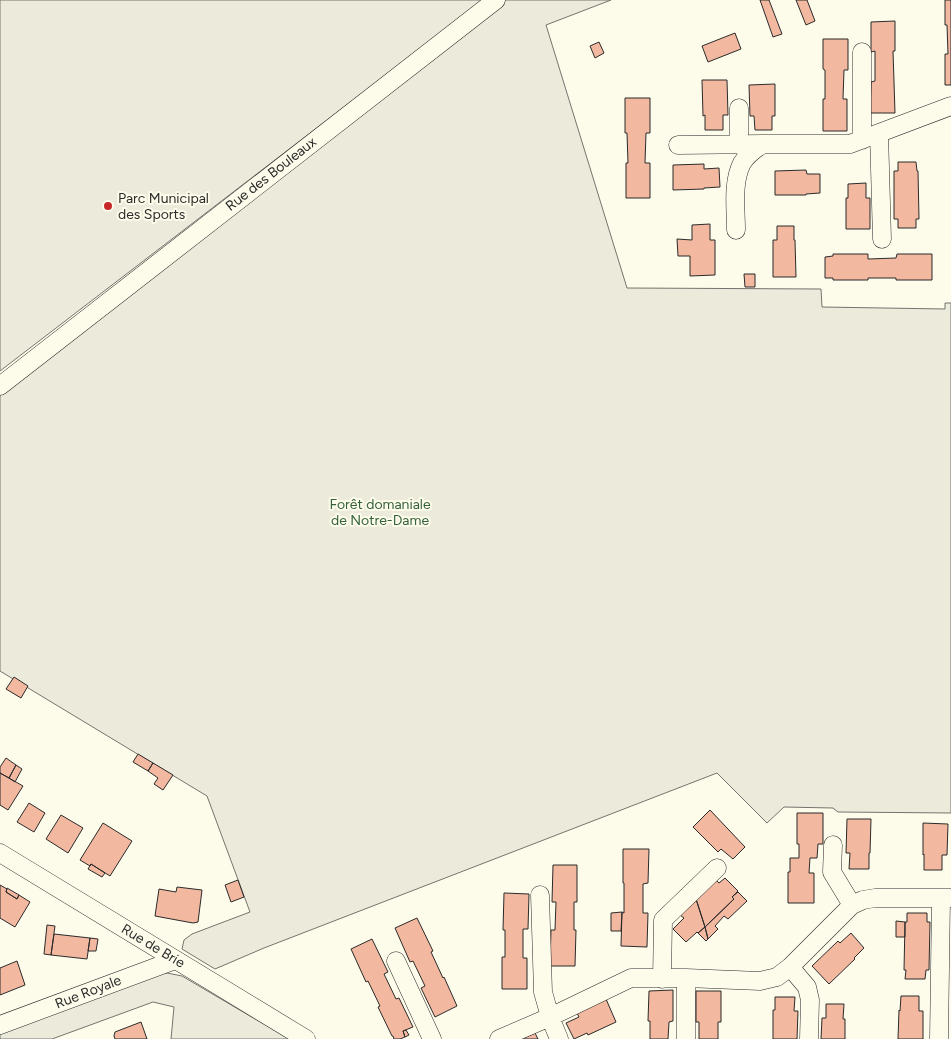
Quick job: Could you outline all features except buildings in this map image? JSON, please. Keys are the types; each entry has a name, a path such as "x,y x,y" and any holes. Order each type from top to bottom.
{"street":[{"name":"Rue des Bouleaux","path":"0,386 496,0"},
{"path":"862,52 862,140"},
{"path":"678,145 850,144 951,106"},
{"path":"739,108 739,145"},
{"path":"879,133 882,239"},
{"path":"736,230 736,182 743,162 752,151 763,144"},
{"path":"833,846 832,872 852,906"},
{"name":"Rue de Brie","path":"0,853 306,1039"},
{"path":"662,978 663,920 717,868"},
{"path":"540,895 543,992 559,1039"},
{"path":"499,1039 631,978 760,981 777,977 790,967 852,906 863,900 875,898 946,898 939,1039"},
{"name":"Rue Royale","path":"0,1025 175,960"},
{"path":"396,961 432,1039"},
{"path":"790,967 807,987 810,1000 809,1039"},
{"path":"686,978 686,1039"}],"green space":[{"name":"Forêt domaniale de Notre-Dame","path":"0,0 611,0 546,25 627,288 821,289 822,307 945,309 945,303 951,303 951,813 838,812 833,808 784,807 767,823 717,773 264,948 215,969 182,949 184,940 192,934 250,912 207,796 0,671 0,386 430,41 0,371"},
{"path":"167,973 182,976 289,1039 171,1039 174,1007 153,1002 52,1039 0,1039 0,1033"}],"place":[{"name":"Parc Municipal des Sports","path":"108,206"}]}
